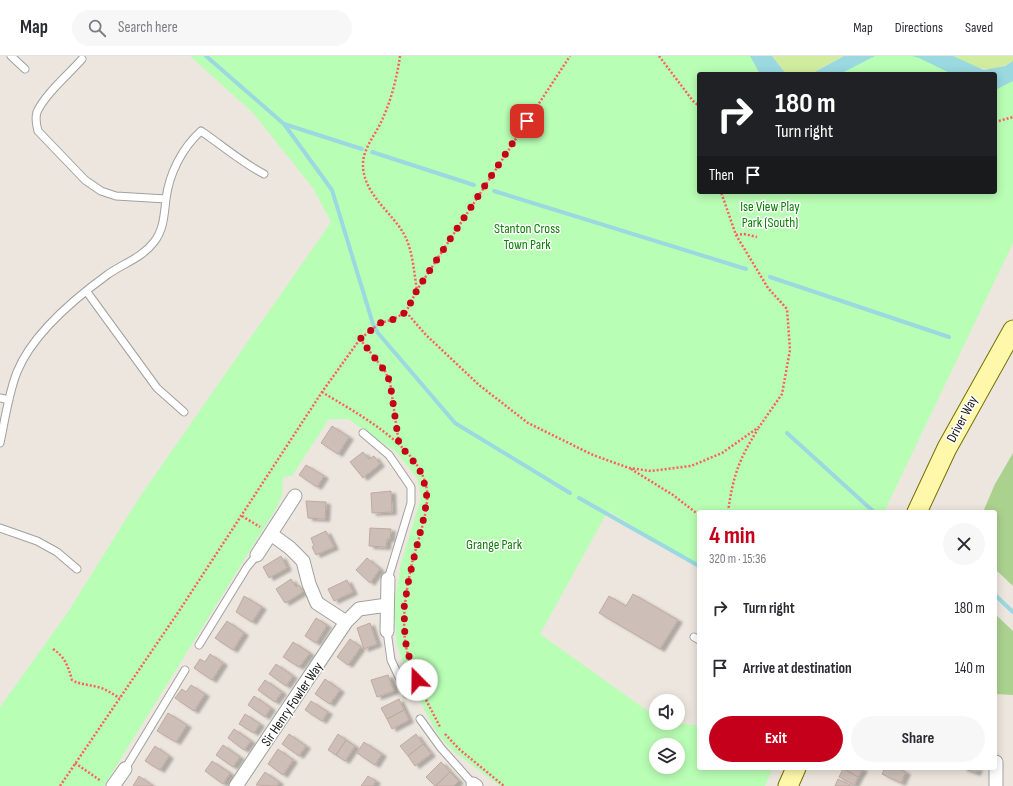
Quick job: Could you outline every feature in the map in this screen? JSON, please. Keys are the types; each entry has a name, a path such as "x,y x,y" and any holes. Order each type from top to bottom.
{"main road":[{"name":"Driver Way","path":"918,510 947,448 1013,330"},
{"path":"788,786 795,770"}],"street":[{"path":"257,555 295,496"},
{"path":"271,534 290,548 303,561 309,584 317,602 346,622"},
{"path":"387,631 388,579"},
{"name":"Sir Henry Fowler Way","path":"236,786 346,622 359,609 387,604"},
{"path":"108,784 125,769"},
{"path":"996,770 996,786"}],"lane":[{"path":"11,56 25,69"},
{"path":"82,59 43,103 37,113 35,123 38,130 84,180 101,191 116,196 166,199"},
{"path":"0,443 9,400 17,372 32,345 64,309 88,292 107,275 142,254 153,244 160,233 165,216 169,184 178,161 191,140 202,131 245,164 264,174"},
{"path":"88,292 157,388 184,412"},
{"path":"0,398 9,400"},
{"path":"363,434 389,454 411,487 411,503 388,579"},
{"path":"0,528 37,541 57,552 77,568"},
{"path":"199,645 247,568 257,555"},
{"path":"387,631 391,660 407,694"},
{"path":"125,769 185,670"},
{"path":"420,719 441,748 474,785"}],"path":[{"path":"400,56 398,71 382,121 367,148 363,166 366,183 405,236 413,261 417,290"},
{"path":"60,786 242,516 322,392 360,339 380,323 392,320 406,312 417,290 570,56"},
{"path":"659,56 697,104"},
{"path":"997,121 1013,117"},
{"path":"722,194 736,235 768,288 786,309 790,350 782,394 743,453 732,484 728,510"},
{"path":"736,235 744,234 757,237"},
{"path":"406,312 426,335 479,385 528,423 593,455 629,468 673,494 697,513"},
{"path":"360,339 385,371 390,382 399,444"},
{"path":"322,392 371,422 399,444 419,468 427,491 425,513 409,578 404,608 405,640 412,668 441,729 458,749 502,786"},
{"path":"629,468 651,471 692,466 722,453 759,427"},
{"path":"242,516 271,534"},
{"path":"53,648 62,655 68,666 72,680 81,685 96,686 105,689 120,698"},
{"path":"76,764 108,784"}],"green space":[{"name":"Stanton Cross Town Park","path":"190,56 761,56 770,72 697,72 697,194 997,194 997,77 1013,72 1013,243 885,510 697,510 697,565 608,511 540,634 649,712 649,730 685,730 685,724 697,726 697,770 772,770 765,786 500,786 453,751 439,736 428,717 408,676 397,645 394,607 401,563 421,497 417,478 396,452 348,419 329,419 292,476 283,477 282,495 277,507 104,786 0,786 0,707 68,612 139,498 331,222 313,188 253,113"},
{"path":"772,56 844,56 814,72 784,72"},
{"path":"859,56 929,56 965,72 831,72"},
{"path":"953,56 1013,56 1013,61 1004,66 989,69 969,64"},
{"path":"1013,453 1013,586 997,571 997,510 984,510 995,484"},
{"path":"997,616 1013,631 1013,695 997,694"}],"water":[{"path":"750,56 772,56 784,72 759,72"},
{"path":"844,56 875,56 844,72 815,72"},
{"path":"912,56 953,56 984,70 1005,66 1013,61 1013,81 997,89 997,72 948,72"}],"building":[{"path":"332,426 349,437 338,454 321,443"},
{"path":"363,452 369,459 374,456 380,464 363,478 350,462"},
{"path":"306,465 324,476 317,487 299,475"},
{"path":"391,491 392,512 372,513 371,493"},
{"path":"306,501 326,502 325,519 308,518"},
{"path":"370,528 391,529 390,539 387,539 386,547 369,546"},
{"path":"326,531 334,547 316,555 312,547 314,546 311,538"},
{"path":"281,556 287,568 269,578 263,567"},
{"path":"367,558 380,569 370,583 356,570"},
{"path":"291,579 296,587 299,585 303,592 285,603 276,589"},
{"path":"347,580 353,592 334,601 328,589"},
{"path":"633,594 678,620 660,649 599,613 609,596 626,606"},
{"path":"244,596 262,607 252,622 236,612"},
{"path":"316,618 327,625 316,643 305,636"},
{"path":"227,621 244,633 233,650 215,638"},
{"path":"370,623 377,644 364,649 357,628"},
{"path":"350,639 361,647 348,665 337,657"},
{"path":"293,642 310,653 299,667 283,657"},
{"path":"210,654 223,663 212,680 194,668 200,659 205,662"},
{"path":"276,664 293,676 286,686 269,674"},
{"path":"388,675 394,691 377,697 371,680"},
{"path":"325,679 340,690 330,704 315,694"},
{"path":"265,680 282,692 275,702 258,690"},
{"path":"191,685 205,694 194,711 175,698 182,689 186,692"},
{"path":"254,696 271,708 265,717 248,705"},
{"path":"399,699 404,710 387,719 381,708"},
{"path":"311,701 328,712 322,721 305,710"},
{"path":"404,710 409,720 392,729 387,719"},
{"path":"168,713 187,725 176,742 157,731"},
{"path":"245,714 260,724 254,733 239,724"},
{"path":"234,729 251,741 244,750 228,738"},
{"path":"289,734 306,746 299,756 282,744"},
{"path":"338,734 346,740 336,755 328,750"},
{"path":"416,734 423,744 408,756 400,746"},
{"path":"346,740 355,746 345,761 336,755"},
{"path":"364,742 382,754 375,765 357,753"},
{"path":"423,744 431,754 415,766 408,756"},
{"path":"223,745 240,757 233,767 216,755"},
{"path":"155,746 169,756 160,770 145,761"},
{"path":"278,749 293,760 283,775 268,764"},
{"path":"212,761 230,773 223,784 205,771"},
{"path":"441,762 450,772 435,786 426,777"},
{"path":"842,770 845,770 858,777 854,785 839,777"},
{"path":"847,770 862,770 858,777"},
{"path":"884,770 902,770 906,772 901,783 882,774"},
{"path":"968,770 977,770 976,773"},
{"path":"265,772 279,782 277,786 256,785"},
{"path":"450,772 459,781 454,786 436,786"},
{"path":"139,776 153,786 133,786"},
{"path":"368,776 376,781 373,786 361,786"},
{"path":"838,779 850,785 835,786"}],"waterway":[{"path":"206,56 284,124 362,149"},
{"path":"284,124 332,190 373,324 378,333 455,423 570,493"},
{"path":"372,152 474,185"},
{"path":"494,191 746,269"},
{"path":"770,277 949,337"},
{"path":"787,433 872,510"},
{"path":"579,498 697,565"},
{"path":"997,597 1013,612"}],"route":[{"path":"417,680 412,668 405,640 404,608 409,578 425,513 427,491 419,468 399,444 390,382 385,371 360,339 380,323 392,320 406,312 417,290 527,121"}],"park label":[{"name":"Ise View Play Park (South)","path":"770,214"},
{"name":"Grange Park","path":"494,544"}]}
